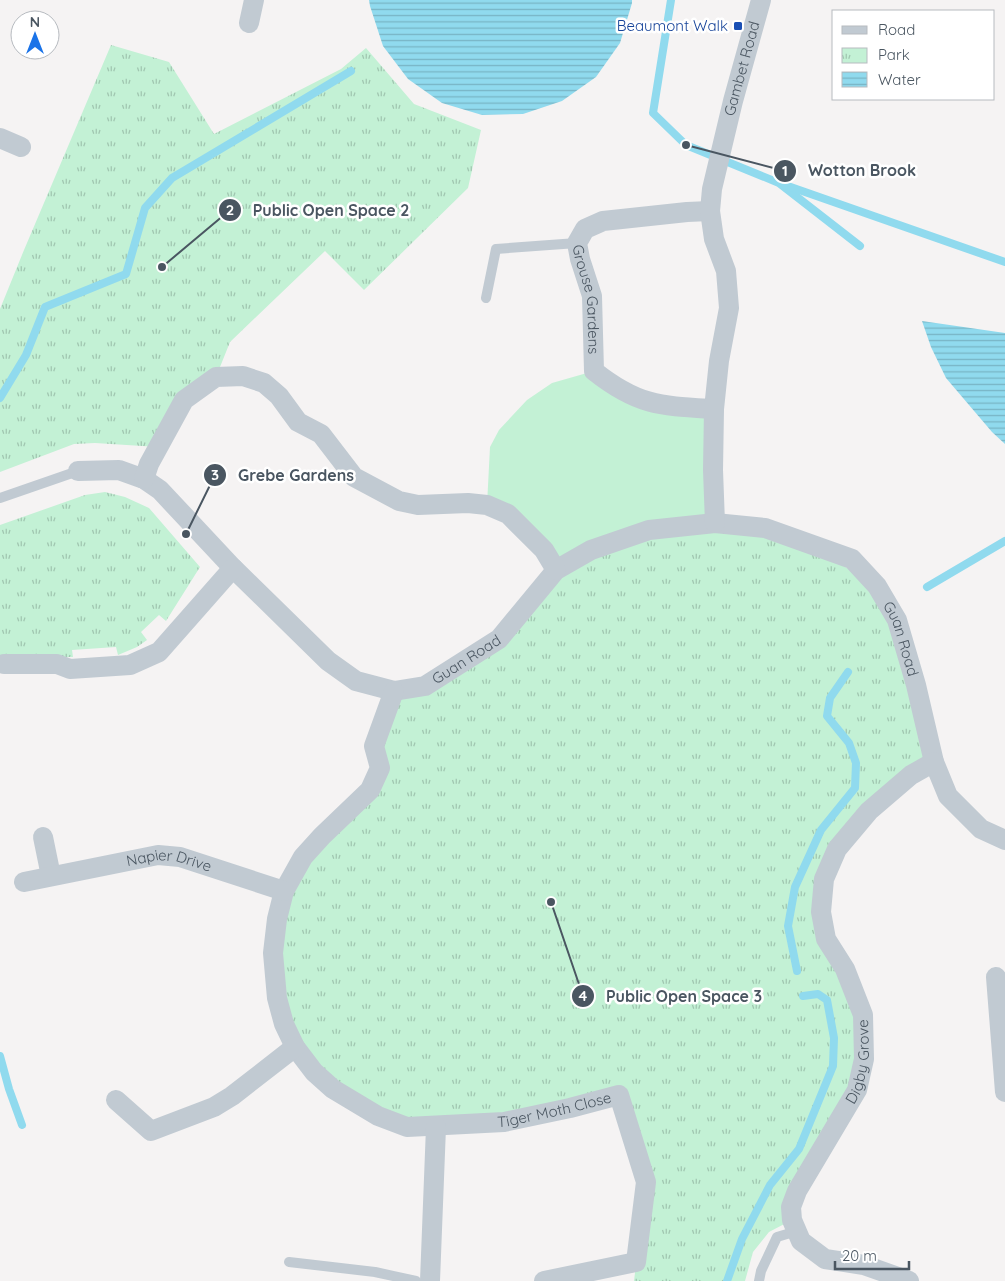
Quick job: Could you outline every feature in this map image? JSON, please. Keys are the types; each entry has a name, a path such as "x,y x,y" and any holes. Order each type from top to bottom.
{"street":[{"path":"250,23 254,0"},
{"name":"Gambet Road","path":"710,211 712,189 726,137 733,101 761,0"},
{"path":"0,138 21,147"},
{"path":"710,211 714,239 726,271 729,308 719,361 714,409 713,470 715,523"},
{"name":"Grouse Gardens","path":"710,211 603,221 586,229 577,244 592,296 594,371 614,387 638,399 667,406 714,409"},
{"path":"144,479 149,464 184,400 216,377 243,376 264,383 278,396 298,422 321,434 354,477 399,501 418,506 468,503 487,505 508,514 544,550 556,570"},
{"name":"Guan Road","path":"78,471 119,470 144,479 160,490 233,568 328,660 356,681 394,691 425,686 498,639 556,570 591,550 649,530 715,523 766,528 852,558 877,586 897,620 916,685 934,762 948,796 981,829 1005,840"},
{"path":"4,664 57,664 70,669 130,665 160,652 233,568"},
{"name":"Tiger Moth Close","path":"394,691 374,746 380,768 370,790 303,857 284,891 276,919 273,953 277,998 284,1024 295,1047 314,1072 333,1089 378,1116 408,1127 504,1122 619,1095 646,1182 636,1262 544,1281"},
{"name":"Digby Grove","path":"795,1226 791,1207 797,1192 857,1090 864,1059 863,1015 845,970 826,939 821,912 824,879 836,850 869,811 911,775 934,762"},
{"path":"43,837 51,876"},
{"name":"Napier Drive","path":"24,882 158,855 180,857 284,891"},
{"path":"996,977 1003,1032 1005,1092"},
{"path":"116,1100 151,1131 214,1107 232,1096 295,1047"},
{"path":"430,1281 436,1127"},
{"path":"795,1226 801,1241 825,1259 864,1264 909,1281"}],"lane":[{"path":"486,298 496,249 577,244"},
{"path":"0,498 78,471"},
{"path":"759,1281 761,1271 777,1237 795,1226"},
{"path":"289,1262 375,1272 416,1281"}],"green space":[{"path":"111,45 169,62 214,134 341,69 366,48 414,104 481,130 468,188 364,290 325,251 230,342 216,377 184,400 158,447 95,443 74,444 0,472 0,309"},
{"path":"594,371 614,387 714,409 715,523 556,570 487,505 490,447 499,430 527,400 552,383"},
{"path":"105,492 125,497 149,508 200,567 166,621 159,615 141,632 147,640 137,647 118,655 116,647 72,650 73,657 0,657 0,525 85,495"},
{"path":"715,523 802,541 877,586 934,762 837,849 821,912 845,969 864,1059 792,1220 769,1232 753,1252 745,1281 634,1281 646,1182 619,1095 407,1127 314,1072 277,998 284,891 370,790 394,691 498,639 591,550"}],"water":[{"path":"369,0 632,0 632,3 620,43 596,77 562,101 523,114 482,115 442,103 408,79 383,46"},
{"path":"922,321 1005,333 1005,444 992,432 946,378 931,347"}],"waterway":[{"path":"671,0 653,113 686,145 779,183 860,246"},
{"path":"0,398 26,355 45,307 126,274 145,208 172,178 351,71"},
{"path":"785,185 1005,262"},
{"path":"927,587 1005,541"},
{"path":"797,971 788,926 795,887 821,830 855,788 856,763 849,743 827,716 830,698 848,672"},
{"path":"727,1281 742,1239 770,1185 799,1149 833,1066 834,1038 827,1000 818,994 803,996"},
{"path":"0,1056 22,1125"}],"place":[{"name":"Beaumont Walk","path":"738,26"},
{"name":"Wotton Brook","path":"686,145"},
{"name":"Public Open Space 2","path":"162,267"},
{"name":"Grebe Gardens","path":"186,534"},
{"name":"Public Open Space 3","path":"551,902"}]}
